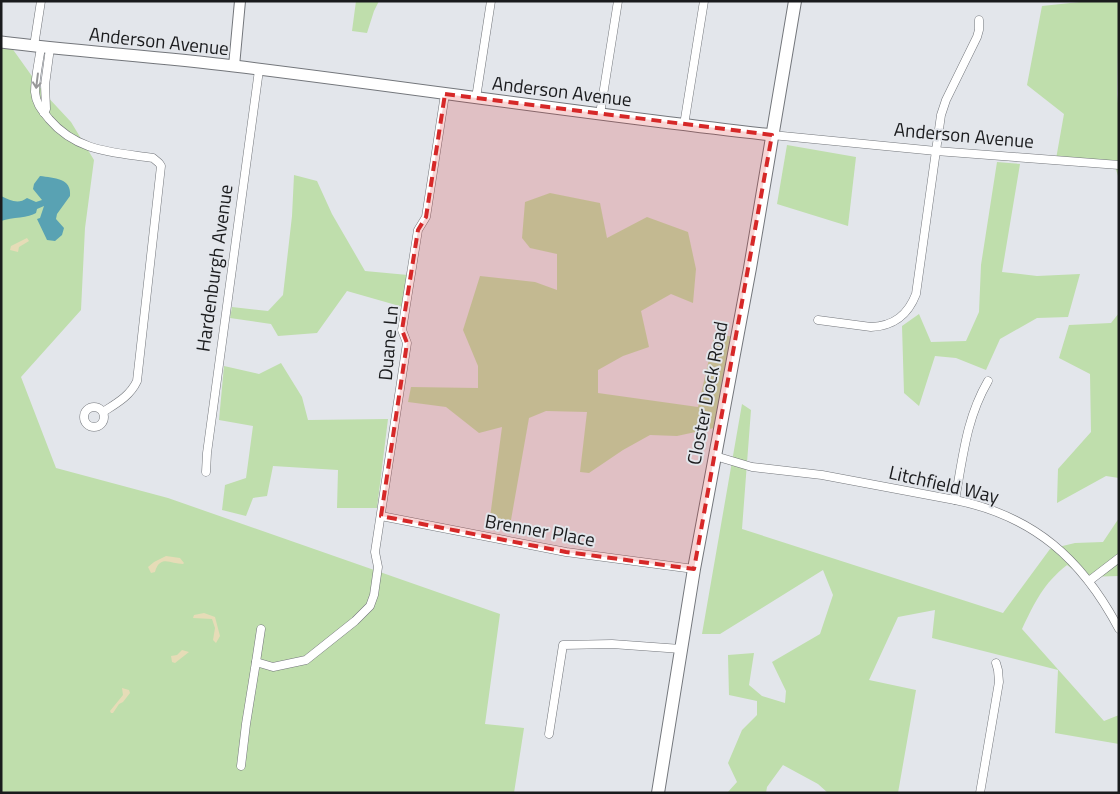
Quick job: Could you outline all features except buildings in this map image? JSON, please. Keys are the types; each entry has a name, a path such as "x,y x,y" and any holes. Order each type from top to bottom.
{"main road":[{"name":"Closter Dock Road","path":"658,793 694,569 750,268 795,1"},
{"name":"Anderson Avenue","path":"1,42 234,66 772,135"}],"street":[{"path":"41,1 42,47 35,92 39,107 54,125 84,146 98,150 153,158 161,166 137,380 127,397 103,412"},
{"path":"234,66 240,1"},
{"path":"476,98 491,1"},
{"path":"600,114 618,1"},
{"path":"684,125 704,1"},
{"path":"818,320 880,327 896,321 909,309 916,294 938,129 944,107 977,37 979,20"},
{"name":"Hardenburgh Avenue","path":"206,472 259,70"},
{"name":"Duane Ln","path":"256,662 273,667 306,660 355,621 370,606 374,595 378,567 375,552 407,343 402,330 418,230 426,217 445,94"},
{"name":"Anderson Avenue","path":"772,135 936,147 1119,165"},
{"path":"955,500 968,427 979,397 988,381"},
{"name":"Litchfield Way","path":"715,456 752,467 822,475 955,500 991,509 1024,524 1068,557 1089,581 1119,629"},
{"name":"Brenner Place","path":"381,516 566,552 694,569"},
{"path":"1089,581 1119,558"},
{"path":"241,766 261,628"},
{"path":"549,734 563,645 612,644 681,649"},
{"path":"980,793 999,682 996,663"}],"highlighted area":[{"path":"445,94 772,135 694,569 566,552 381,516 407,343 402,330 418,230 426,217"}],"green space":[{"path":"356,1 379,1 367,33 352,31"},
{"path":"1089,1 1119,1 1117,94 1119,113 1119,179 1114,163 1056,159 1064,114 1027,85 1042,6"},
{"path":"1,44 9,44 44,93 71,122 94,160 85,228 81,310 21,377 56,468 168,498 500,614 485,724 524,728 514,793 1,793"},
{"path":"787,145 856,157 848,226 777,204"},
{"path":"997,162 1020,164 1002,272 1037,276 1080,274 1068,317 1037,318 1000,339 986,370 956,358 935,356 919,406 904,393 902,326 919,314 931,342 966,341 979,312 981,265"},
{"path":"294,175 317,181 332,214 365,271 408,275 403,307 347,291 317,333 278,336 271,324 230,318 232,307 268,311 283,295 292,216"},
{"path":"550,193 600,203 607,238 647,217 688,232 696,269 693,303 671,294 641,311 649,347 623,356 598,370 598,393 698,407 714,337 731,336 714,428 677,436 650,435 623,450 589,473 580,472 587,412 546,411 529,418 511,520 489,525 502,427 479,433 446,407 408,402 411,387 478,388 478,366 463,330 480,276 535,282 557,290 557,254 530,248 522,238 525,202"},
{"path":"1119,313 1119,478 1106,476 1057,503 1058,469 1091,432 1090,374 1059,358 1069,325 1111,323"},
{"path":"281,363 302,397 308,420 388,419 377,508 337,508 338,470 273,466 267,496 253,498 246,516 222,510 225,485 246,478 253,426 219,420 224,366 259,374"},
{"path":"742,404 751,410 742,529 1003,613 1050,549 1075,543 1103,542 1119,518 1119,576 1084,577 1067,565 1046,586 1022,629 1104,721 1119,715 1119,744 1055,733 1058,670 932,638 935,610 898,617 869,680 916,690 898,793 828,793 818,784 783,765 767,787 766,793 727,793 737,782 728,763 742,730 757,715 757,701 729,695 728,655 754,653 749,685 762,696 785,703 786,691 772,662 820,634 833,595 823,570 720,634 702,634"}],"sand":[{"path":"27,238 29,241 19,247 18,252 10,250 11,246"},
{"path":"166,556 180,558 184,563 166,561 160,563 155,572 151,573 148,567"},
{"path":"204,613 215,617 220,636 216,643 213,640 215,628 212,619 193,618 194,615"},
{"path":"182,650 189,652 175,663 172,662 171,656 177,655"},
{"path":"122,688 129,690 130,693 111,713 110,711 123,695"}],"water":[{"path":"40,176 61,180 65,182 70,190 70,196 57,214 56,219 64,228 62,235 55,241 47,240 37,219 40,218 44,206 37,209 33,215 1,221 1,196 17,201 27,198 36,202 42,200 33,189"}]}
